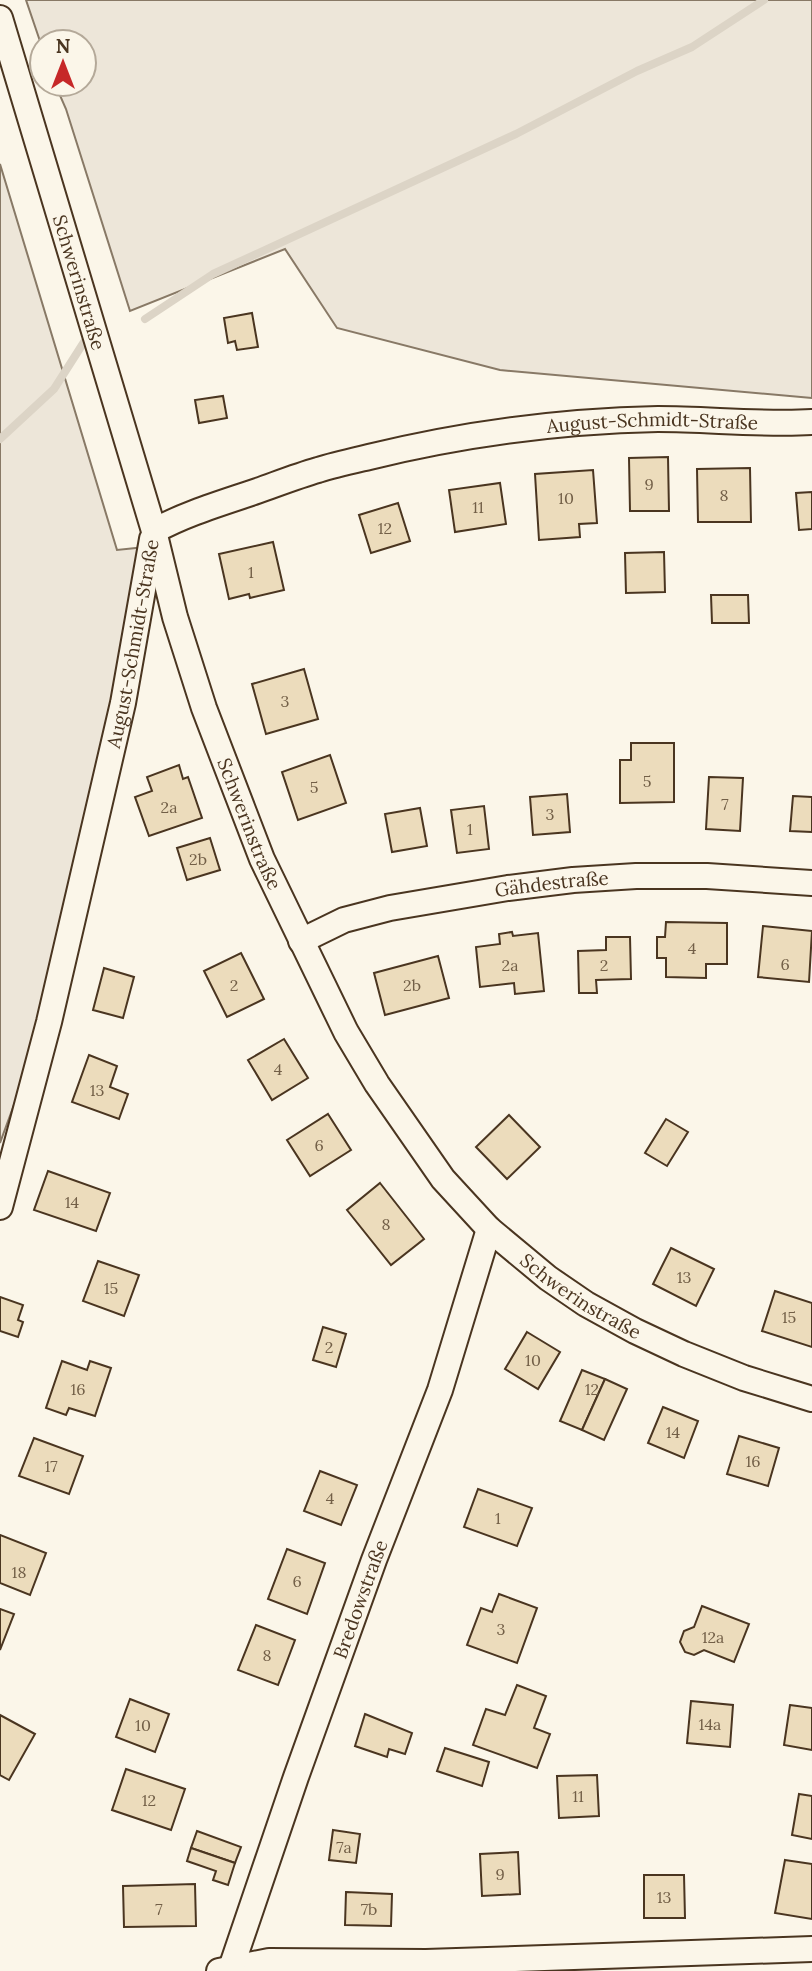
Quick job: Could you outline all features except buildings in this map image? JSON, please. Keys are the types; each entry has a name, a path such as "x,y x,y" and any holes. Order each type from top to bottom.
{"street":[{"name":"Schwerinstraße","path":"0,18 154,531 175,617 204,708 262,859 346,1032 377,1084 443,1178 489,1229 548,1278 635,1331 684,1354 744,1378 812,1399"},
{"name":"August-Schmidt-Straße","path":"0,1207 49,1022 124,703 154,531 179,517 318,470 402,449 461,438 609,421 658,419 789,424 812,422"},
{"name":"Gähdestraße","path":"301,942 344,919 448,897 547,883 636,876 707,876 812,883"},
{"name":"Bredowstraße","path":"225,1970 365,1585 440,1390 489,1229"},
{"path":"225,1970 269,1961 426,1962 812,1949"}],"shaded area":[{"path":"26,0 812,0 812,398 500,370 337,328 285,249 130,311 61,98 98,98 98,28 36,28"},
{"path":"0,164 117,550 146,547 29,1064 0,1143"}],"waterway":[{"path":"145,319 213,274 516,134 637,71 692,47 764,0"},
{"path":"0,439 54,389 84,342"}]}
